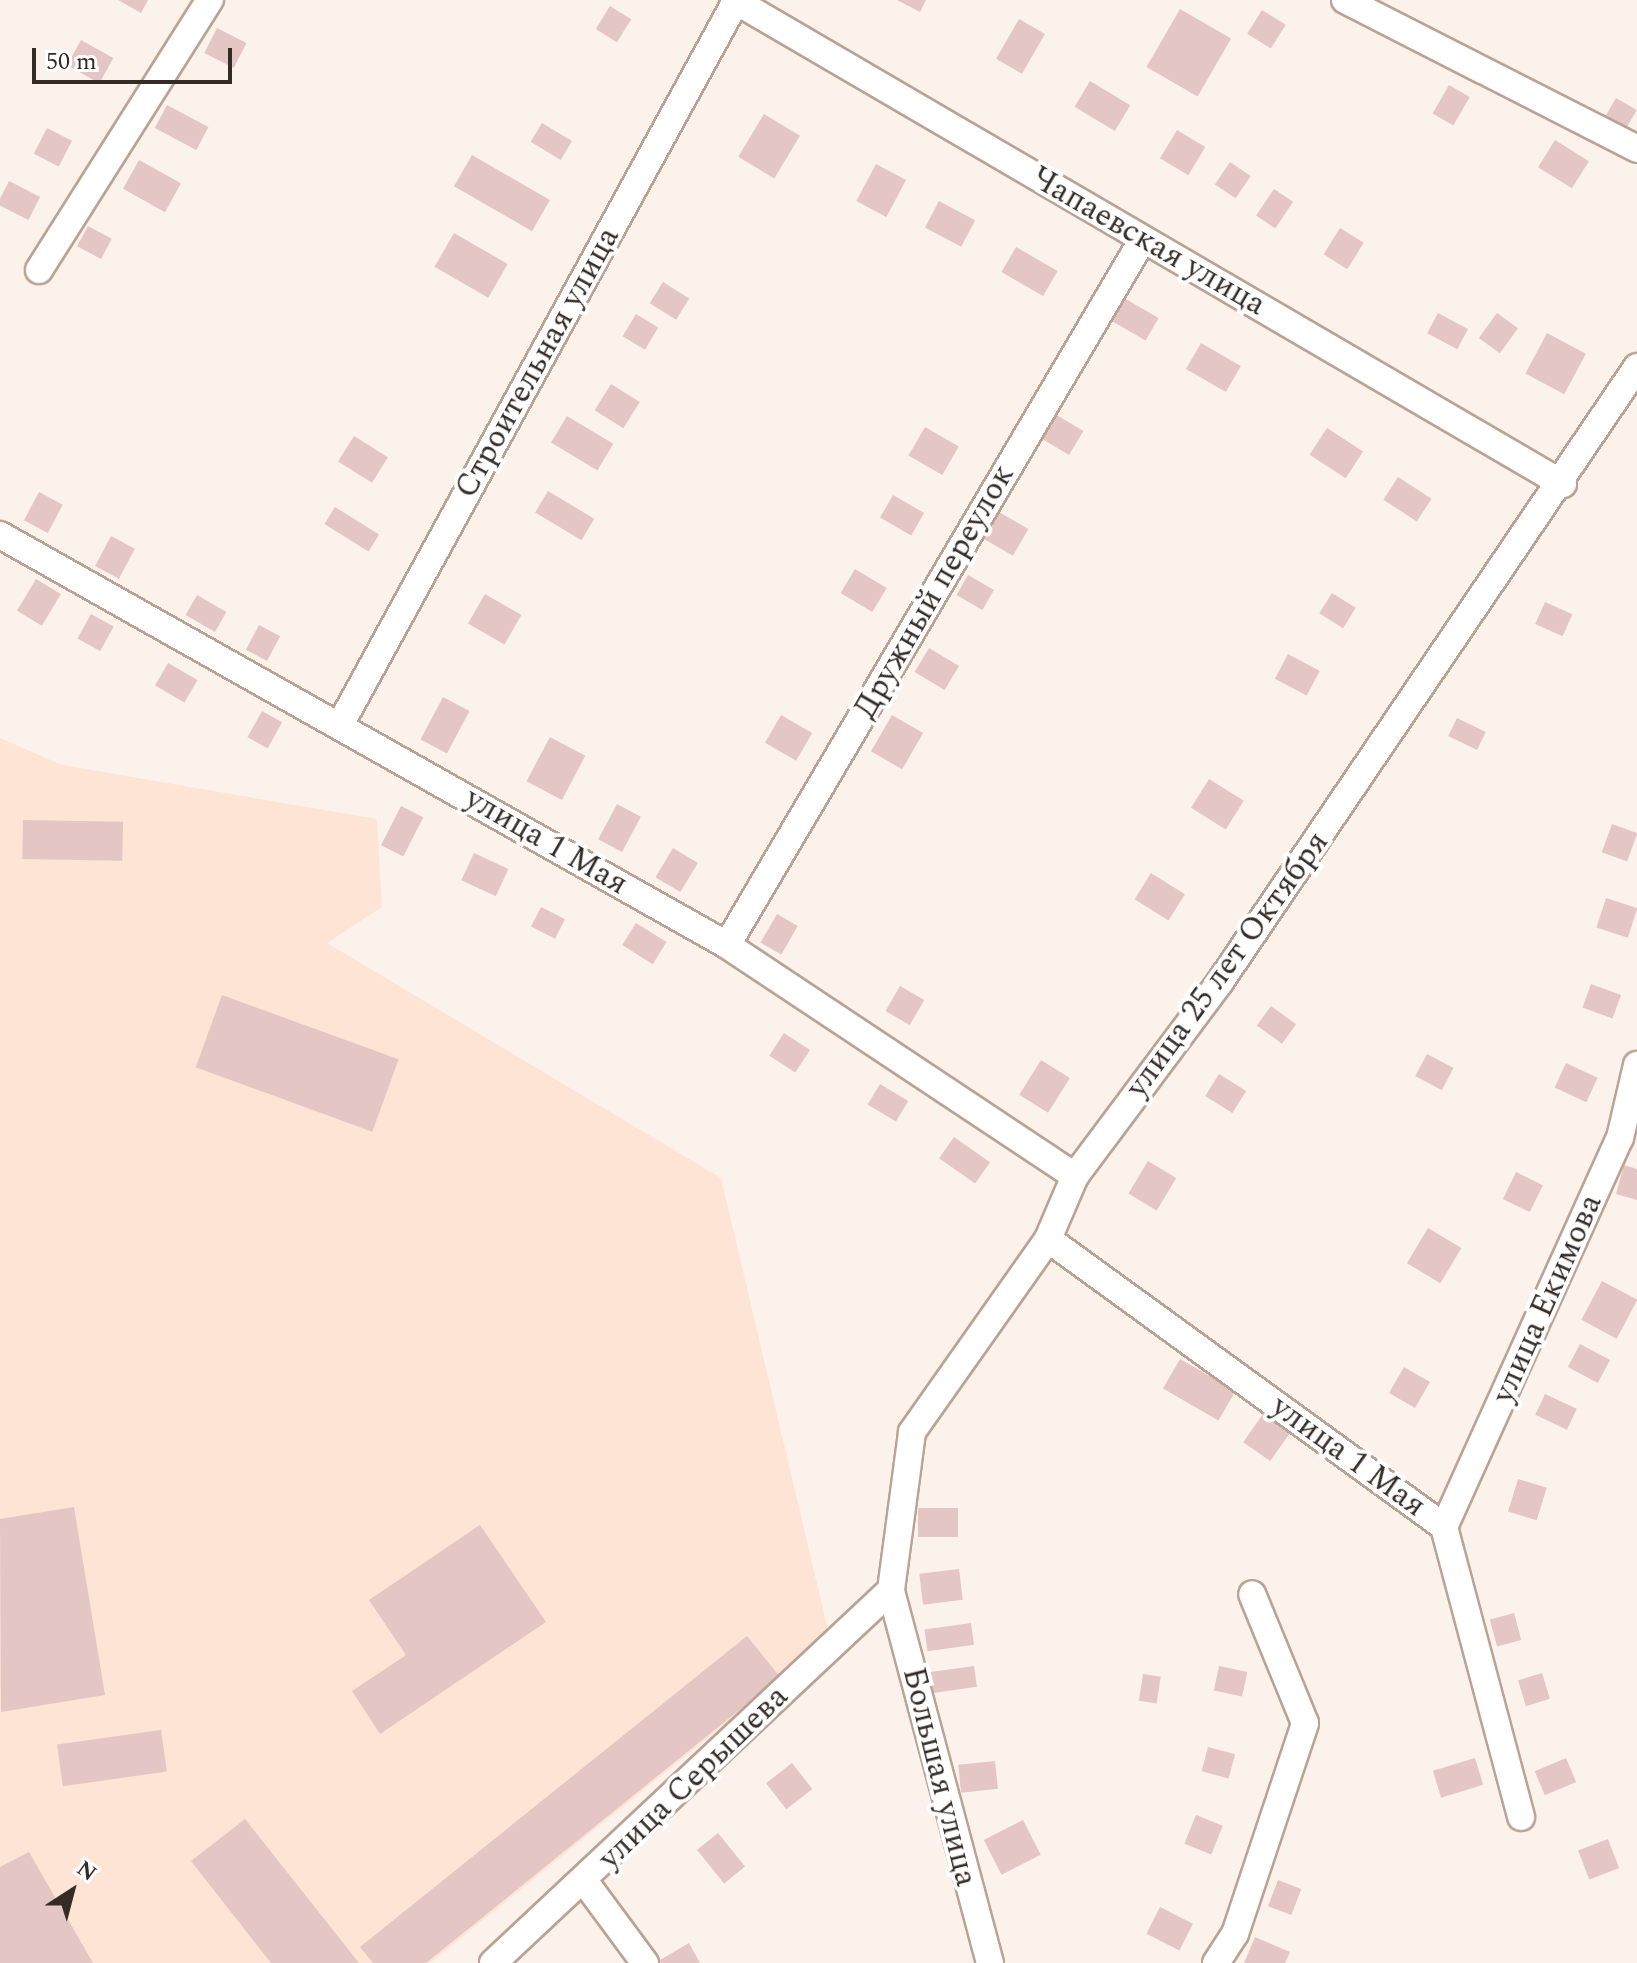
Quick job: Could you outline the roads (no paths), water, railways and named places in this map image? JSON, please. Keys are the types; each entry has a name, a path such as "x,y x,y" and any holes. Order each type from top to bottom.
{"street":[{"path":"39,270 210,0"},
{"path":"1345,0 1637,149"},
{"name":"Чапаевская улица","path":"735,1 1563,484"},
{"name":"Строительная улица","path":"340,725 735,1"},
{"name":"Дружный переулок","path":"727,945 1143,239"},
{"name":"улица 25 лет Октября","path":"891,1590 912,1432 1048,1239 1075,1176 1220,982 1563,484 1637,367"},
{"name":"улица 1 Мая","path":"0,535 727,945 1075,1176"},
{"name":"улица Екимова","path":"1444,1527 1620,1138 1637,1065"},
{"name":"улица 1 Мая","path":"1048,1239 1444,1527 1521,1817"},
{"name":"улица Серышева","path":"493,1963 585,1882 891,1590"},
{"name":"Большая улица","path":"891,1590 990,1963"},
{"path":"1216,1963 1235,1934 1305,1723 1252,1594"},
{"path":"585,1882 645,1963"}]}
